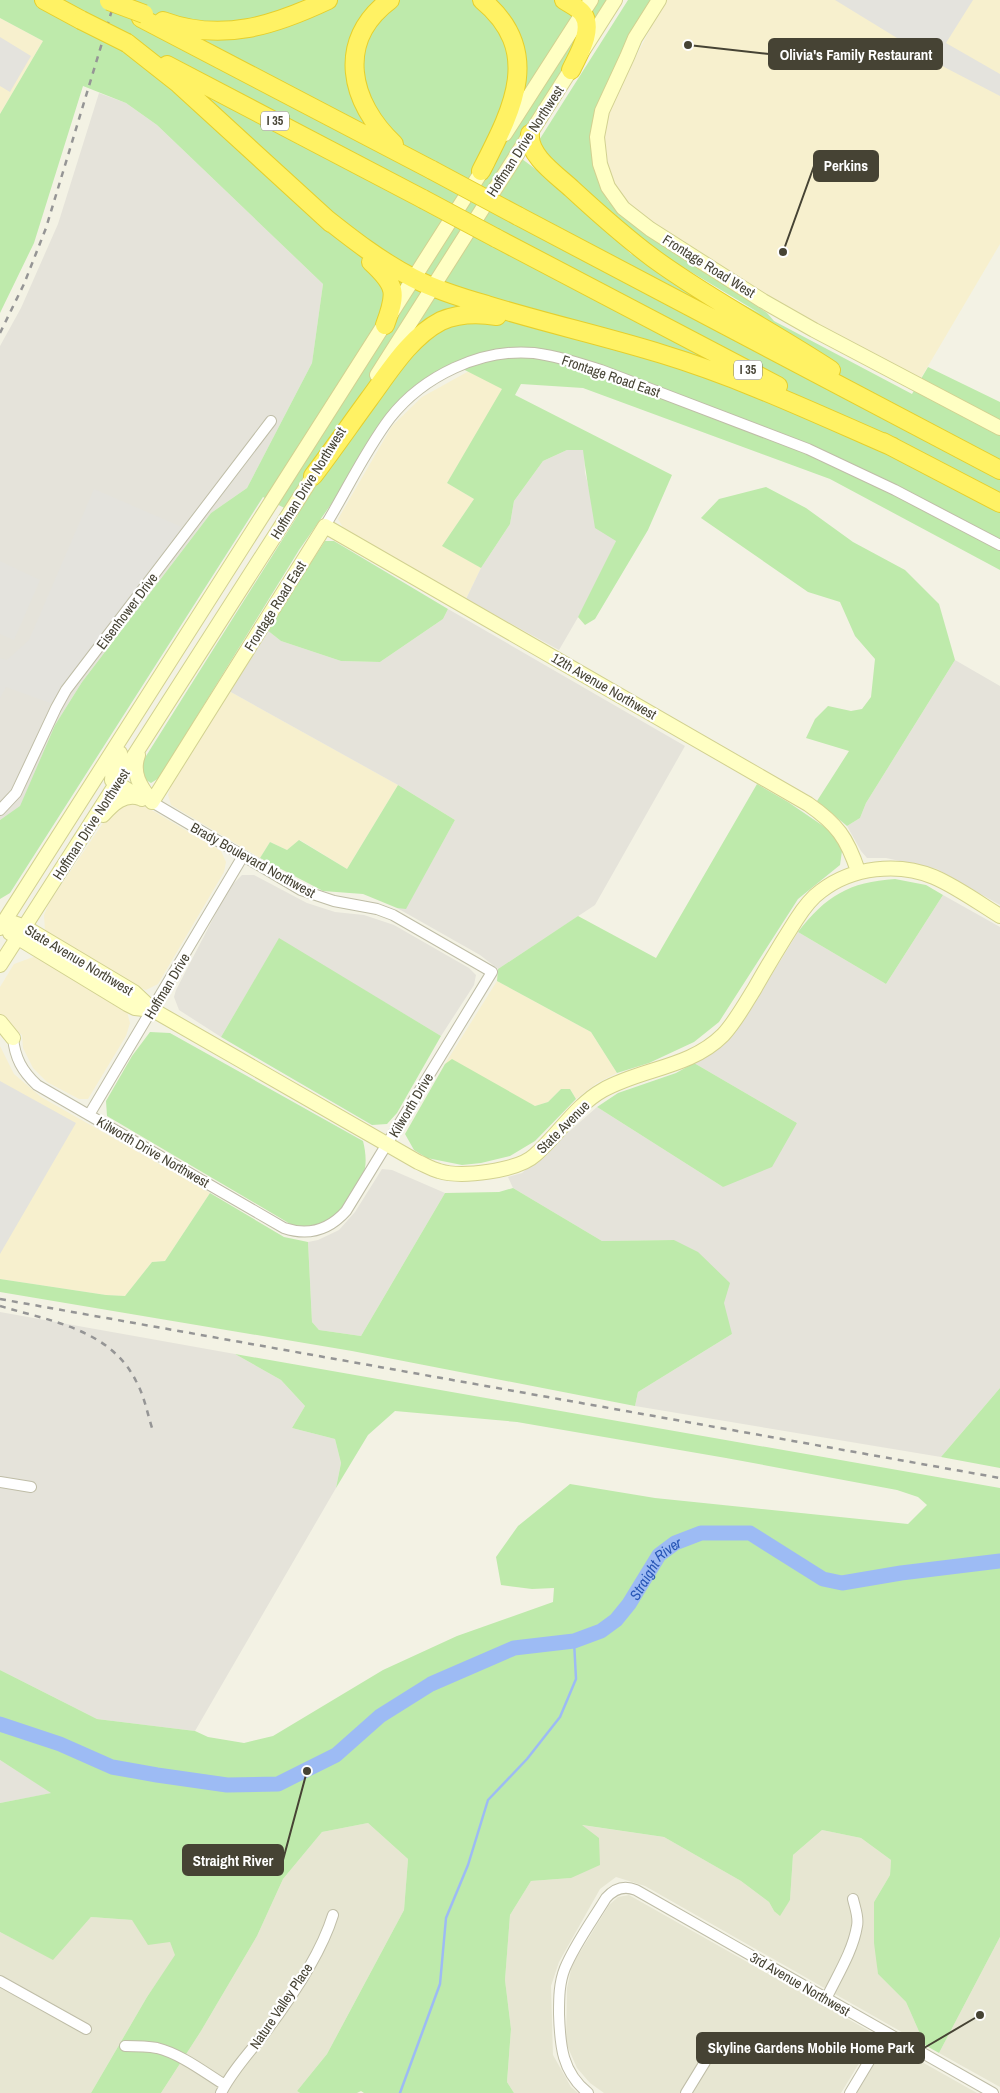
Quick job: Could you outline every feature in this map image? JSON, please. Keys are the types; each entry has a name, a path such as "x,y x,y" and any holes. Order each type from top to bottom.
{"highway":[{"name":"I 35","path":"44,0 1000,503"},
{"name":"I 35","path":"108,0 143,16 1000,470"},
{"path":"143,16 184,27 233,30 278,22 328,0"},
{"path":"390,0 372,17 359,41 354,66 358,92 363,106 380,131 394,144 432,170"},
{"path":"481,171 512,106 519,70 518,55 508,28 500,16 482,0"},
{"path":"564,0 587,7 586,34 571,70"},
{"path":"127,44 179,84 323,216 390,281 394,295 393,305 384,325"},
{"path":"530,134 529,140 532,149 545,164 611,225 655,259 920,427"},
{"path":"323,216 370,253 413,278 432,286 538,321 626,344 703,368 776,395 893,447"},
{"path":"313,476 391,369 428,329 442,321 472,314 538,321"}],"street":[{"name":"Hoffman Drive Northwest","path":"0,965 615,0"},
{"name":"Frontage Road West","path":"659,0 635,38 602,111 598,126 597,150 602,175 614,198 632,216 763,301 1000,428"},
{"name":"Hoffman Drive Northwest","path":"1,924 587,7"},
{"name":"Frontage Road East","path":"147,800 325,526 383,428 402,404 415,392 468,362 510,354 533,353 601,370 808,449 895,490 1000,545"},
{"name":"Eisenhower Drive","path":"0,810 16,792 66,690 271,421"},
{"name":"12th Avenue Northwest","path":"325,526 808,804 827,817 841,831 851,850 858,871"},
{"path":"147,800 116,784 111,776 112,767 168,664"},
{"path":"142,744 136,760 136,776 147,800"},
{"path":"84,835 116,802 126,797 134,796 147,800"},
{"name":"Brady Boulevard Northwest","path":"147,800 301,890 318,896 360,904 393,916 492,972"},
{"name":"Hoffman Drive","path":"89,1115 243,856"},
{"name":"State Avenue","path":"153,1010 418,1162 441,1172 484,1172 510,1167 532,1158 585,1103 602,1091 626,1079 676,1064 703,1050 722,1036 735,1021 807,905 821,890 858,871 889,869 912,871 934,878 1000,916"},
{"name":"State Avenue Northwest","path":"1,924 14,923 25,927 134,992 153,1010"},
{"name":"State Avenue Northwest","path":"1,924 17,939 127,1004 135,1008 153,1010"},
{"name":"Kilworth Drive","path":"320,1230 332,1224 346,1211 492,972"},
{"path":"0,1022 13,1038"},
{"name":"Kilworth Drive Northwest","path":"13,1038 17,1059 30,1079 37,1085 284,1228 304,1232 320,1230"},
{"path":"0,1482 31,1487"},
{"name":"3rd Avenue Northwest","path":"588,2093 573,2078 562,2053 559,1993 565,1968 606,1898 618,1889 625,1888 636,1890 993,2093"},
{"path":"826,1999 845,1960 858,1925 853,1899"},
{"name":"Nature Valley Place","path":"223,2089 286,2001 323,1941 333,1914"},
{"path":"0,1981 86,2029"},
{"path":"850,2093 886,2033"},
{"path":"125,2046 155,2048 177,2056 215,2078 223,2089"},
{"path":"686,2093 705,2062"}],"shaded area":[{"path":"665,0 1000,0 1000,244 921,378 792,313 649,220 623,198 610,178 603,125"},
{"path":"835,0 973,0 946,43 1000,74 1000,96 946,68"},
{"path":"0,18 43,41 0,114"},
{"path":"0,37 31,56 10,92 0,86"},
{"path":"99,93 126,103 157,125 323,284 312,363 247,488 211,513 82,682 55,725 20,807 0,820 0,346 21,308 58,224"},
{"path":"469,371 503,389 447,483 474,499 443,545 481,568 466,599 345,531 338,519 392,426 422,397"},
{"path":"567,450 584,450 585,473 590,492 616,541 591,595 559,650 466,599 481,568 510,524 514,501 543,461"},
{"path":"94,489 184,528 53,704 6,687 0,698 0,658 7,660 29,640"},
{"path":"0,561 40,580 14,640 0,634"},
{"path":"448,609 685,746 595,905 498,969 480,955 397,908 406,908 455,820 398,785 229,691 267,630 281,641 341,661 380,662 443,619"},
{"path":"955,660 1000,686 1000,905 937,869 886,858 867,858 847,826 860,818 866,803"},
{"path":"229,691 398,785 347,869 300,840 287,850 270,842 260,858 171,805 168,795 173,779"},
{"path":"121,803 143,805 221,851 226,862 224,872 158,984 146,990 135,986 45,931 44,915 49,903 107,817"},
{"path":"242,875 254,875 307,903 335,912 364,915 394,925 469,968 476,975 474,985 441,1036 279,939 221,1037 179,1010 174,997 229,888"},
{"path":"943,895 1000,927 1000,1388 941,1457 635,1406 638,1392 732,1334 674,1240 602,1241 513,1188 508,1177 522,1173 597,1107 723,1187 797,1123 694,1063 727,1039 750,1010 798,932 886,984"},
{"path":"36,956 127,1011 130,1023 126,1036 88,1099 79,1099 47,1082 33,1068 23,1048 22,1035 0,1017 0,987 14,964"},
{"path":"497,981 591,1032 617,1073 597,1083 576,1099 570,1089 561,1089 548,1102 535,1106 445,1064"},
{"path":"0,1046 14,1074 41,1097 210,1193 165,1261 152,1262 125,1296 106,1295 0,1279"},
{"path":"0,1081 76,1123 0,1254"},
{"path":"382,1169 392,1170 445,1193 361,1336 319,1330 312,1322 308,1242 318,1240 339,1230 355,1212"},
{"path":"0,1312 235,1354 281,1380 305,1406 292,1428 335,1439 341,1463 336,1488 195,1731 97,1719 0,1670"},
{"path":"0,1760 52,1793 0,1803"},
{"path":"368,1823 408,1859 404,1910 327,2054 297,2091 300,2093 161,2093 201,2031 257,1936 283,1879 322,1832"},
{"path":"581,1825 664,1837 741,1881 769,1902 774,1911 790,1900 793,1855 822,1830 861,1838 891,1860 890,1875 874,1902 878,1974 906,2002 921,2036 907,2035 645,1886 616,1877 600,1889 559,1962 551,1986 553,2055 571,2087 578,2093 514,2093 507,2082 511,2029 505,1980 510,1915 531,1881 571,1878"},
{"path":"629,1895 871,2032 872,2042 841,2093 604,2093 590,2083 577,2068 566,2043 567,1988 572,1965 609,1905 618,1897"},
{"path":"91,1917 132,1920 170,1942 176,1955 147,1997 91,2093 0,2093 0,1932 53,1959"},
{"path":"1000,1937 1000,2087 939,2053"},
{"path":"887,2048 899,2049 977,2093 856,2093 881,2052"}],"green space":[{"path":"0,0 621,0 561,93 540,132 522,159 582,207 631,254 690,276 761,314 631,236 536,145 628,0 651,0 592,128 596,174 608,201 638,225 767,313 774,321 912,394 928,367 1000,402 1000,570 830,479 583,388 521,384 515,395 672,475 648,530 595,619 585,625 578,617 616,541 595,528 583,450 567,450 543,461 514,501 510,524 481,568 442,546 474,499 447,483 502,389 453,364 414,386 299,550 159,778 151,783 143,778 141,764 298,515 263,497 10,893 0,899 0,820 20,806 55,725 82,682 211,513 247,488 312,363 323,284 157,125 126,103 83,86 34,243 0,313 0,114 43,41 0,18"},
{"path":"766,487 806,508 853,542 905,570 939,604 955,660 866,803 860,818 847,826 817,801 849,751 806,738 815,719 828,706 851,711 862,709 871,697 875,659 855,636 840,602 808,592 701,518 719,499"},
{"path":"325,541 334,541 448,609 443,619 380,662 341,661 281,641 267,630"},
{"path":"757,784 788,802 832,832 842,851 840,865 798,899 719,1022 694,1042 649,1063 617,1073 591,1032 497,981 498,969 578,916 656,958"},
{"path":"398,785 455,820 406,909 397,908 363,894 323,891 260,858 270,842 287,850 299,840 347,869"},
{"path":"895,879 926,885 943,895 886,984 798,932 818,909 840,893 864,883"},
{"path":"279,938 441,1036 397,1113 387,1124 372,1125 221,1037"},
{"path":"150,1032 170,1033 363,1141 366,1159 363,1176 358,1187 339,1212 326,1223 316,1226 292,1225 107,1116 106,1101 132,1056"},
{"path":"452,1059 535,1106 548,1102 561,1089 570,1089 576,1099 535,1141 510,1156 481,1163 462,1165 427,1158 414,1150 405,1134 445,1064"},
{"path":"694,1063 797,1123 772,1167 723,1187 597,1107 618,1093 676,1073"},
{"path":"513,1188 602,1241 674,1240 698,1252 730,1283 724,1303 732,1334 638,1392 635,1406 352,1351 0,1292 0,1279 106,1295 125,1296 152,1262 165,1261 210,1193 284,1237 308,1242 312,1322 319,1330 361,1336 445,1193 499,1192"},
{"path":"235,1354 1000,1488 1000,1937 939,2053 907,2035 921,2036 906,2002 878,1974 874,1943 874,1902 890,1875 891,1860 861,1838 822,1830 793,1855 790,1900 780,1916 774,1911 769,1902 741,1881 664,1837 582,1825 599,1838 600,1865 571,1878 531,1881 510,1915 505,1980 511,2029 507,2082 514,2093 364,2093 361,2091 357,2093 300,2093 297,2091 327,2054 404,1910 408,1859 368,1823 322,1832 283,1879 257,1936 201,2031 161,2093 91,2093 147,1997 175,1955 170,1942 148,1945 132,1920 91,1917 53,1960 0,1932 0,1803 51,1793 0,1760 0,1670 97,1719 195,1731 208,1737 244,1743 273,1736 383,1670 457,1636 553,1602 554,1588 532,1589 501,1585 496,1557 518,1526 570,1484 655,1498 908,1524 927,1505 918,1497 897,1490 726,1458 517,1422 395,1411 368,1435 336,1488 341,1463 335,1439 292,1428 305,1406 281,1380"},
{"path":"1000,1388 1000,1468 941,1457"}],"waterway":[{"name":"Straight River","path":"0,1724 60,1744 112,1767 227,1785 278,1784 336,1755 380,1716 431,1684 514,1648 574,1641 601,1631 616,1620 629,1604 659,1555 675,1543 701,1533 750,1533 823,1579 842,1583 901,1573 1000,1561"},
{"path":"400,2093 440,1984 446,1918 468,1865 488,1800 527,1759 560,1717 576,1679 574,1641"}],"railway":[{"path":"0,333 24,284 46,228 115,0"},
{"path":"0,1299 1000,1478"},
{"path":"0,1306 77,1330 95,1338 111,1349 125,1363 139,1386 152,1428"}],"place":[{"name":"Olivia's Family Restaurant","path":"688,45"},
{"name":"Perkins","path":"783,252"},
{"name":"Straight River","path":"307,1771"},
{"name":"Skyline Gardens Mobile Home Park","path":"980,2015"}]}
